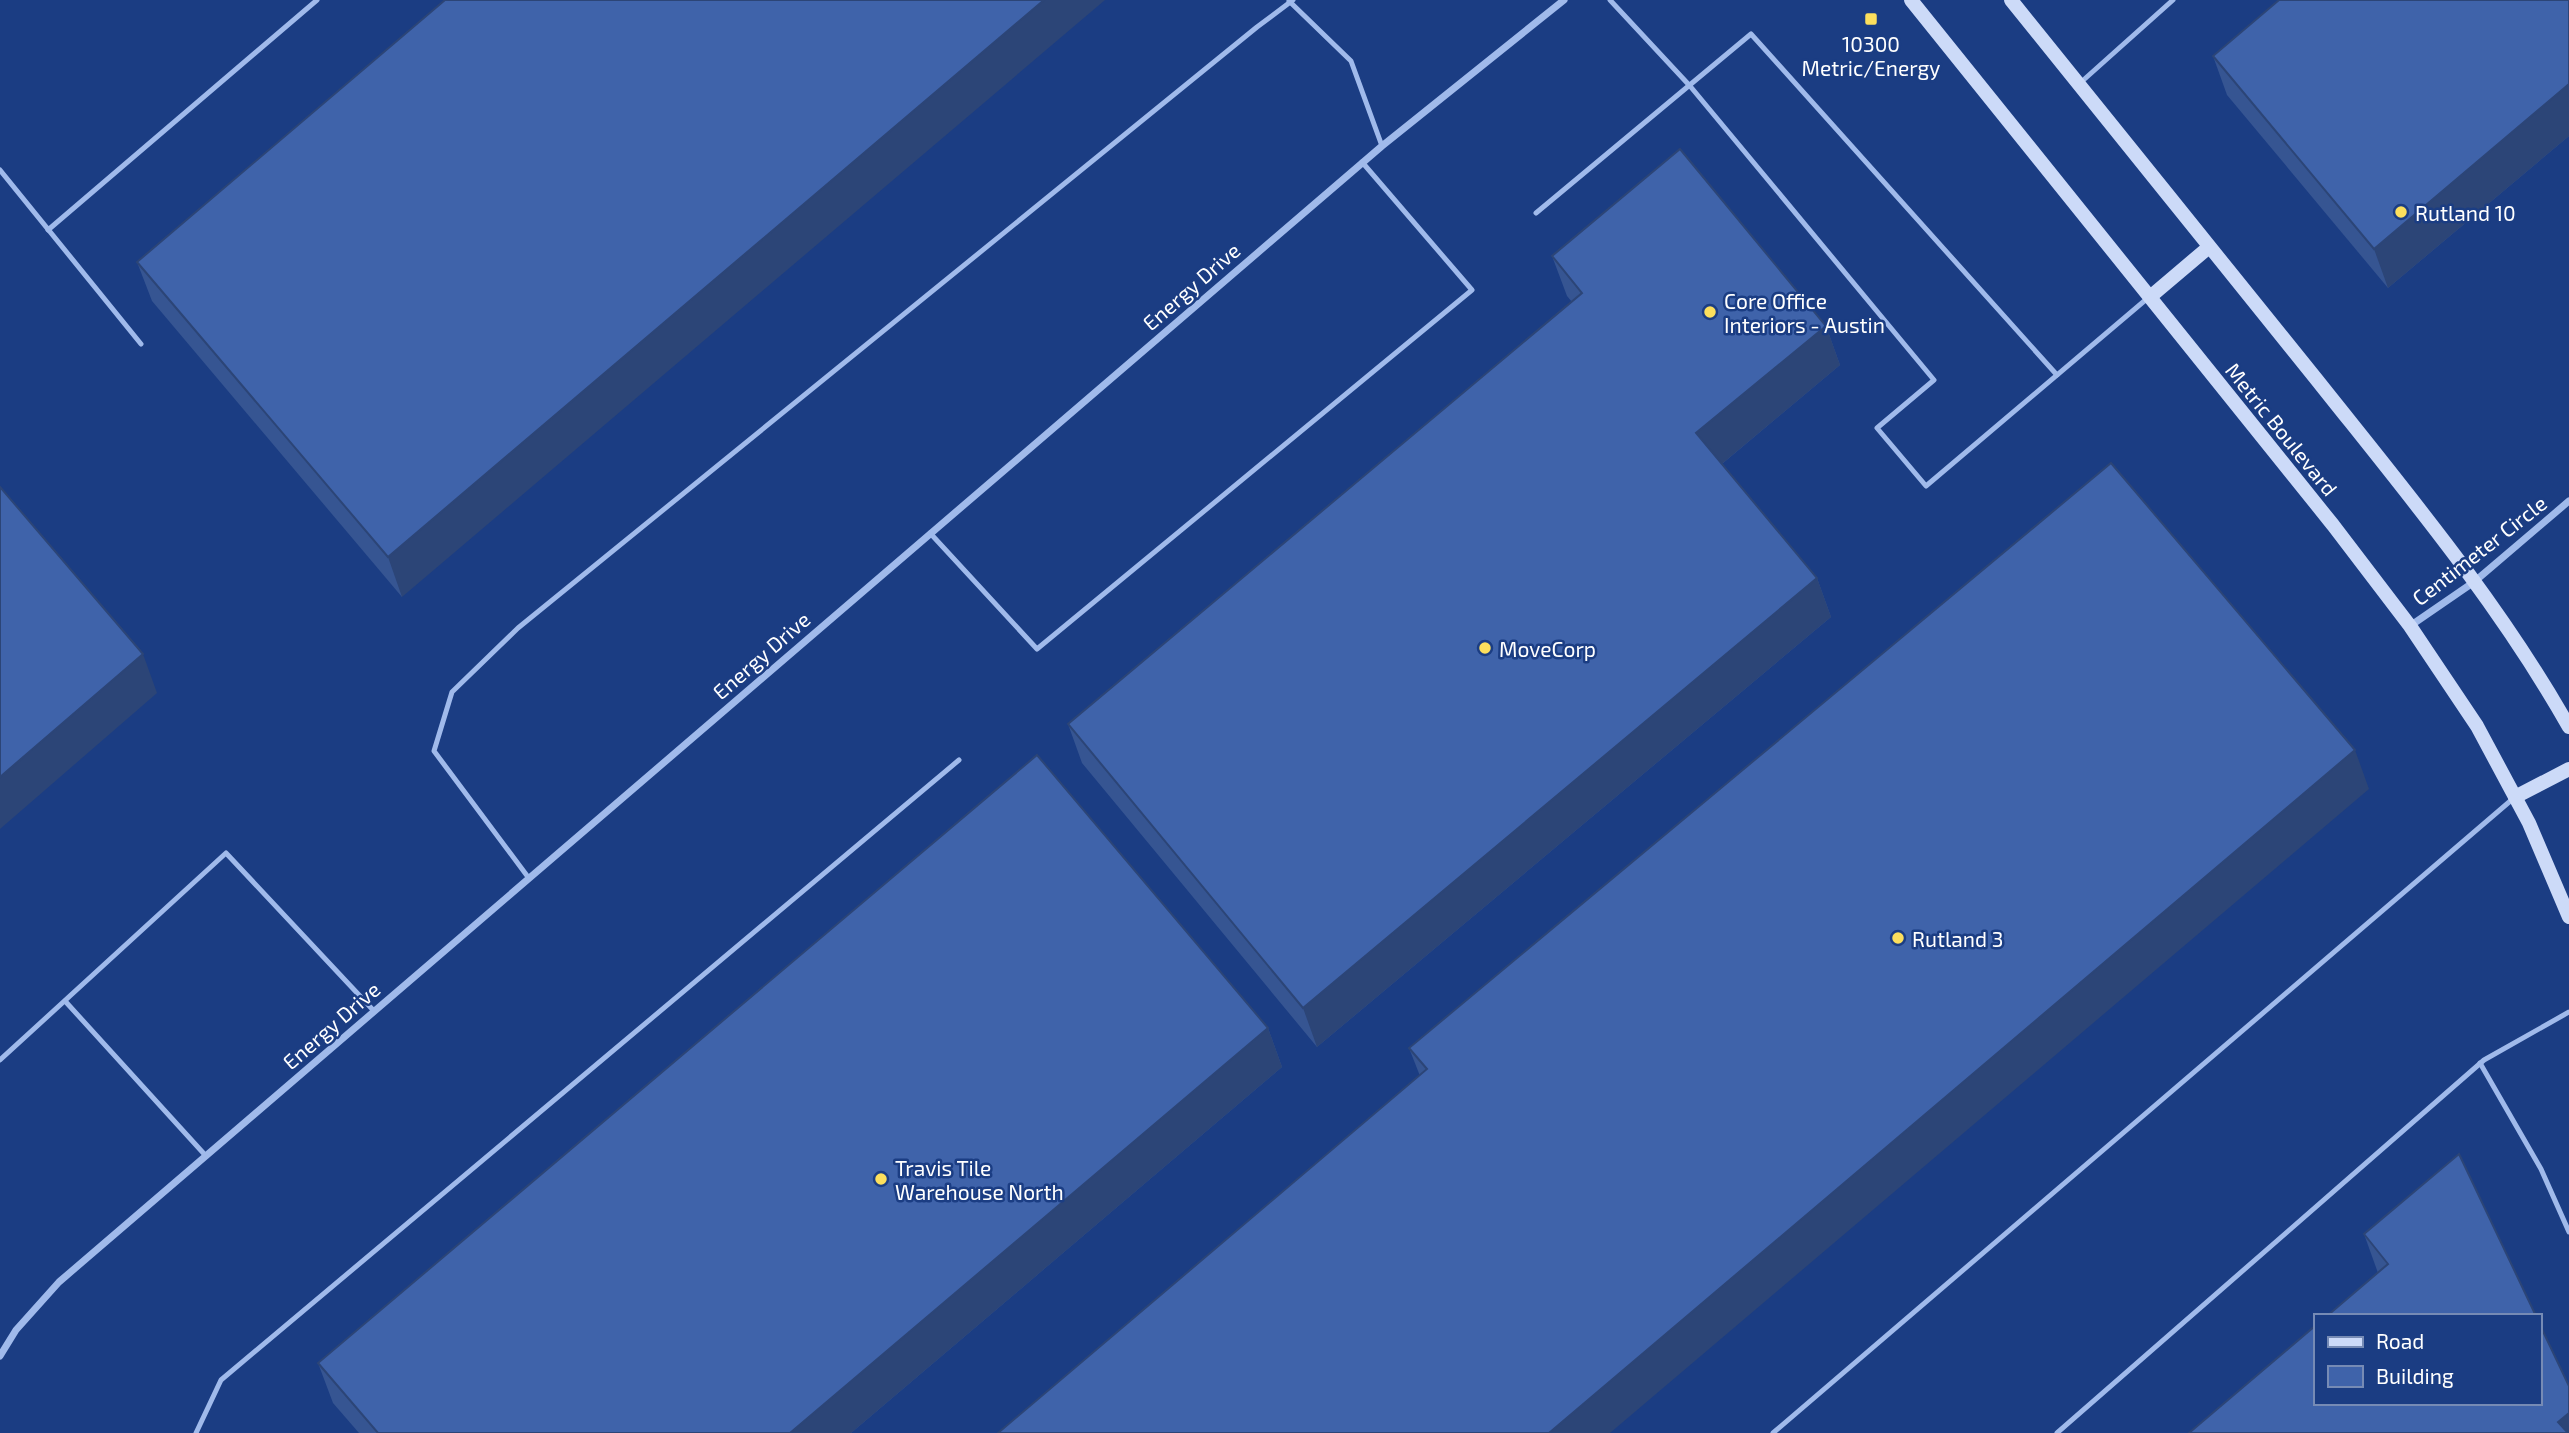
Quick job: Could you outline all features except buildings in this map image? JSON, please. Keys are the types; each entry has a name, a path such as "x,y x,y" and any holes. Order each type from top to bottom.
{"main road":[{"name":"Metric Boulevard","path":"1911,0 2333,525 2410,626 2477,726 2529,823 2569,917"},
{"path":"2011,0 2394,477 2474,582 2567,719"},
{"path":"2150,297 2209,247"},
{"path":"2515,797 2569,769"}],"street":[{"name":"Energy Drive","path":"0,1356 16,1330 58,1282 1362,162 1564,0"},
{"name":"Centimeter Circle","path":"2410,626 2474,582 2569,501"}],"lane":[{"path":"48,230 317,0"},
{"path":"1610,0 1690,86 1934,380 1877,428 1926,486 2150,297"},
{"path":"2079,84 2173,0"},
{"path":"528,877 433,751 452,692 519,628 1291,1 1351,61 1382,146"},
{"path":"1536,213 1751,34 2057,375"},
{"path":"930,533 1037,649 1472,290 1362,162"},
{"path":"0,170 141,344"},
{"path":"196,1433 221,1380 960,760"},
{"path":"1773,1433 2515,797"},
{"path":"0,1060 226,853 374,1011"},
{"path":"65,1001 206,1156"},
{"path":"2057,1433 2480,1063 2569,1012"},
{"path":"2480,1063 2541,1169 2569,1232"}],"place":[{"name":"10300 Metric/Energy","path":"1871,19"},
{"name":"Rutland 10","path":"2401,212"},
{"name":"Core Office Interiors - Austin","path":"1710,312"},
{"name":"MoveCorp","path":"1485,648"},
{"name":"Rutland 3","path":"1898,938"},
{"name":"Travis Tile Warehouse North","path":"881,1179"}]}
